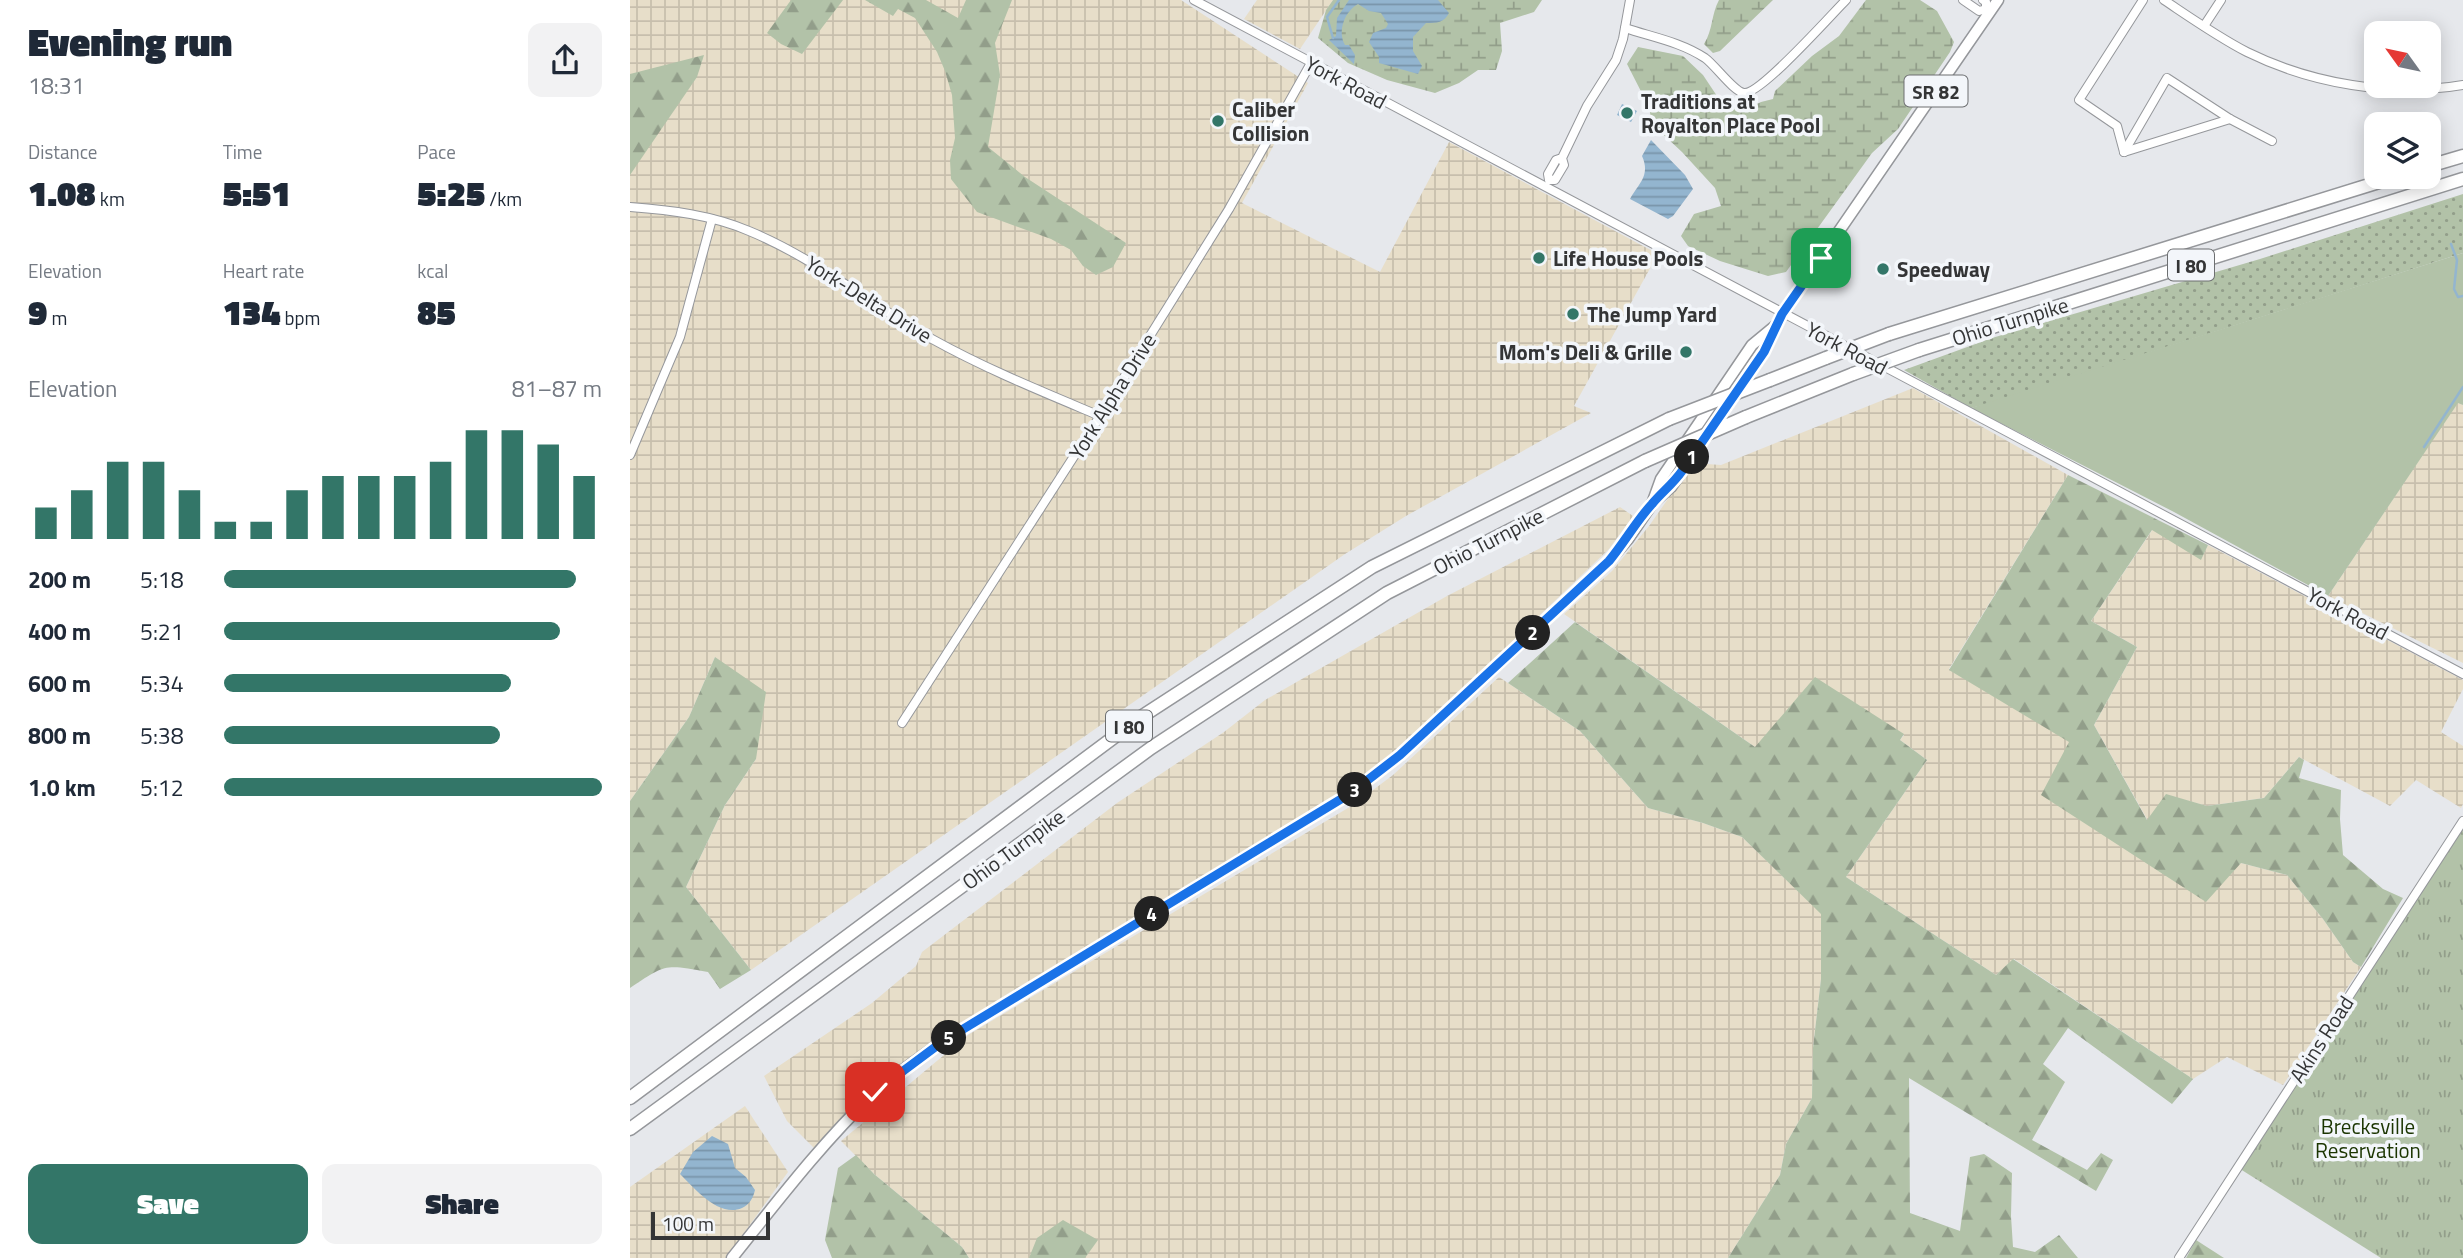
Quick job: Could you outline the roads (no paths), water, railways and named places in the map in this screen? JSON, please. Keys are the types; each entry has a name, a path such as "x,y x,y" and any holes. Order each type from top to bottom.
{"highway":[{"path":"2441,162 2463,156"},
{"name":"Ohio Turnpike","path":"630,1129 1151,748 1387,593 1644,461 1853,374 1919,350 2463,179"},
{"name":"Ohio Turnpike","path":"630,1098 1141,717 1372,567 1669,419 1826,358 1889,334 2364,187"}],"main road":[{"name":"SR 82","path":"732,1258 835,1133 875,1092 942,1042 1351,793 1400,755 1609,561 1628,539 1651,504 1671,486 1682,471 1764,352 1774,326 1986,7 1998,0"}],"street":[{"name":"York Road","path":"1194,0 1547,184 1782,314 2463,674"},
{"path":"1547,184 1548,174 1556,160 1562,158 1587,106 1612,68 1620,50 1630,0"},
{"path":"1625,28 1690,49 1715,66 1739,91 1751,93 1772,76 1846,0"},
{"path":"1963,0 1979,11 1986,7"},
{"path":"2124,152 2117,126 2079,100 2143,0"},
{"path":"2164,0 2246,51 2320,79 2372,88 2407,90 2463,86"},
{"path":"2204,26 2221,0"},
{"name":"York Alpha Drive","path":"902,723 1100,416 1241,189 1311,63"},
{"path":"2124,152 2167,78 2230,119 2272,141"},
{"path":"2124,152 2230,119"},
{"name":"York-Delta Drive","path":"630,207 676,211 747,229 776,243 932,339 1003,375 1100,416"},
{"path":"630,456 680,337 712,219"},
{"name":"Akins Road","path":"2179,1258 2463,821"}],"water":[{"path":"1349,0 1438,0 1449,13 1445,19 1426,23 1413,37 1413,51 1422,66 1418,74 1379,63 1379,57 1369,42 1373,33 1386,28 1388,24 1381,13 1369,11 1358,4 1349,11 1342,28 1345,45 1349,45 1355,55 1354,64 1329,40 1336,36 1337,18"},
{"name":"Traditions at Royalton Place Pool","path":"1622,104 1637,111 1631,122 1617,115"},
{"path":"1651,140 1685,175 1693,189 1668,219 1630,199 1644,174 1642,156"},
{"path":"712,1136 728,1144 735,1168 755,1190 751,1201 742,1208 733,1210 716,1206 680,1174 693,1152"}],"waterway":[{"path":"1333,38 1327,17 1339,0"},
{"path":"2451,244 2457,260 2454,289 2458,297 2463,296"},
{"path":"2424,447 2463,387"}],"place":[{"name":"Traditions at Royalton Place Pool","path":"1627,113"},
{"name":"Caliber Collision","path":"1218,121"},
{"name":"Life House Pools","path":"1539,258"},
{"name":"Speedway","path":"1883,269"},
{"name":"The Jump Yard","path":"1573,314"},
{"name":"Mom's Deli & Grille","path":"1686,352"}],"park label":[{"name":"Brecksville Reservation","path":"2368,1138"}]}
